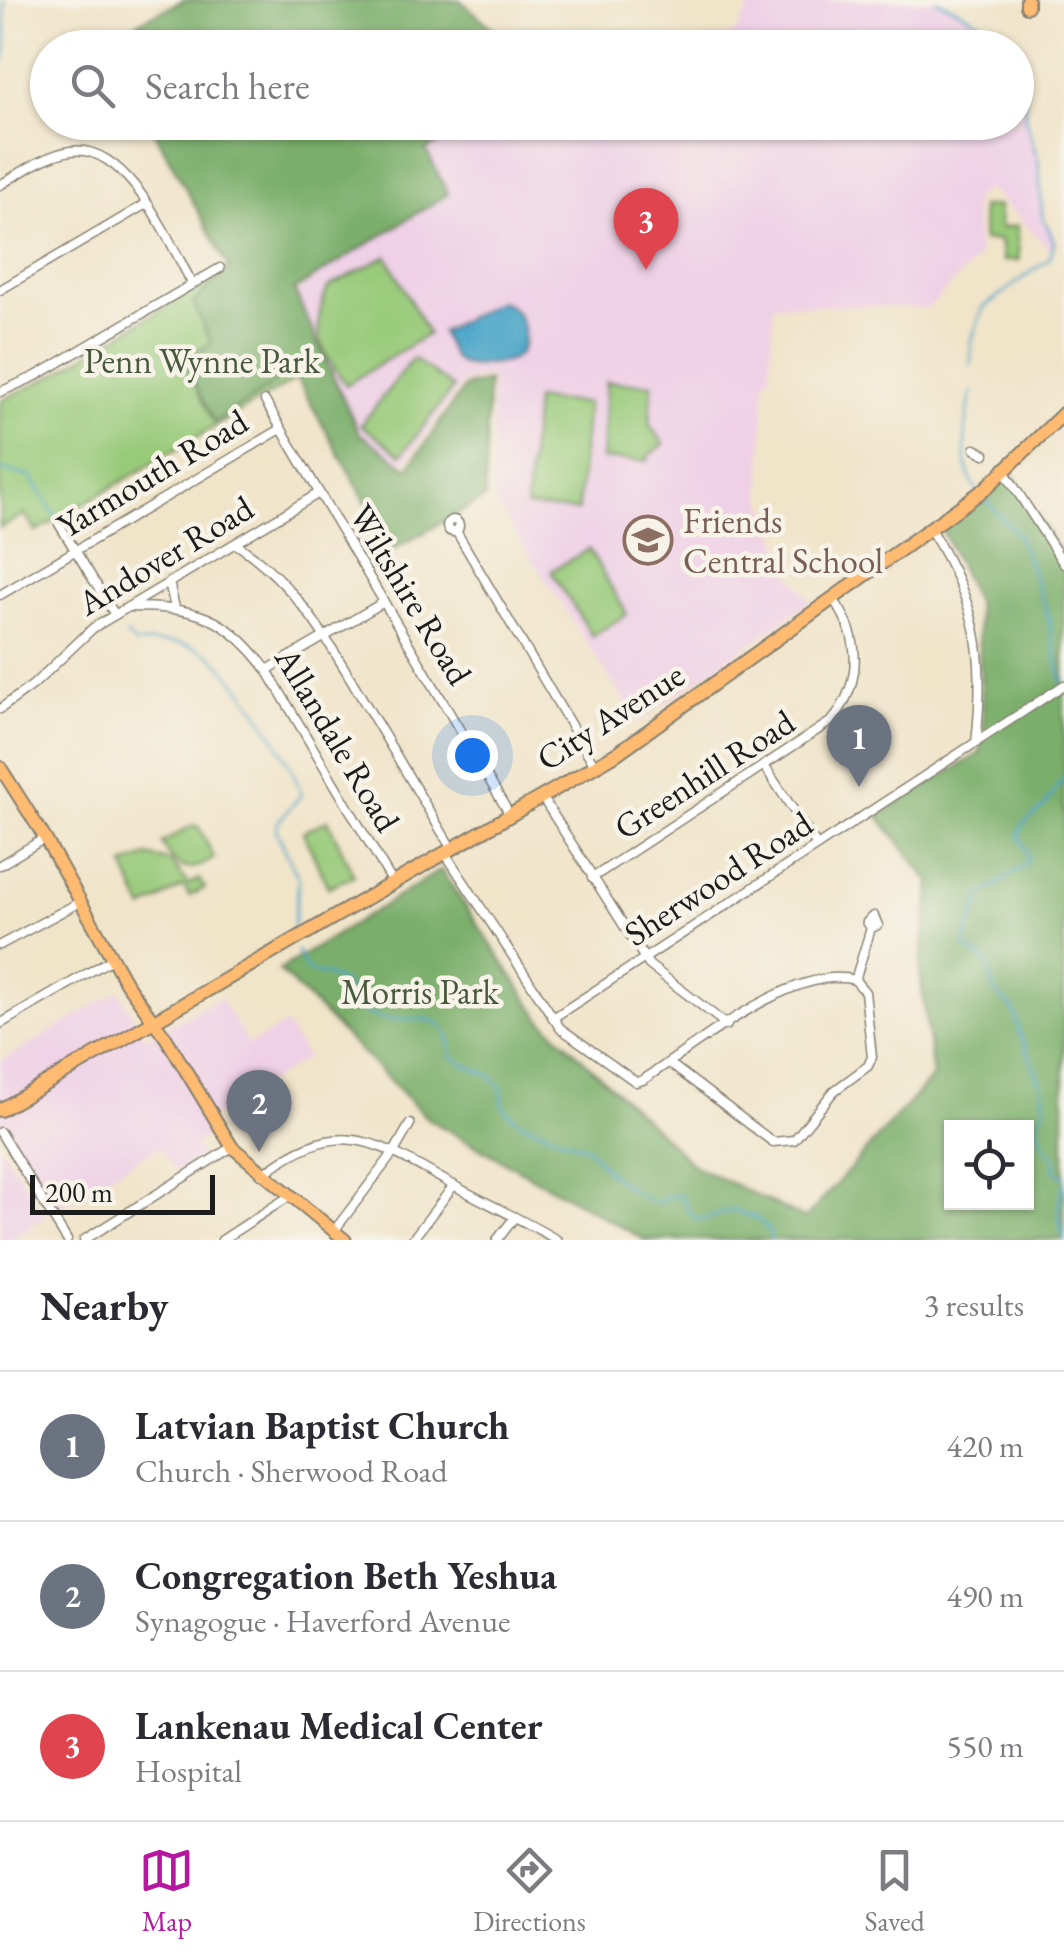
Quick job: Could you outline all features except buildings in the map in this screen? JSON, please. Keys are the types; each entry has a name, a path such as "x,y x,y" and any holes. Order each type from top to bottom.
{"highway":[{"name":"City Avenue","path":"0,1110 595,766 980,493 1064,413"}],"main road":[{"path":"0,767 5,782 45,838 112,958 232,1147 339,1236"}],"street":[{"path":"0,184 41,161 80,151 96,154 117,166 146,204 192,282"},
{"path":"0,290 146,204"},
{"path":"0,392 50,368 220,268"},
{"name":"Wiltshire Road","path":"265,401 510,815"},
{"name":"Yarmouth Road","path":"0,596 281,429"},
{"path":"974,449 985,454"},
{"path":"1004,471 1064,564"},
{"name":"Andover Road","path":"0,710 33,685 82,636 320,494"},
{"path":"59,524 115,616"},
{"path":"930,529 956,572 977,636 982,695 976,742"},
{"path":"456,532 595,766"},
{"path":"236,544 285,582 325,636 449,851 560,1028 636,1082 793,985 846,977 856,980 866,992 872,1057 868,1066 834,1091 796,1137 783,1143 774,1142 669,1063"},
{"path":"170,582 175,608"},
{"name":"Greenhill Road","path":"592,878 833,720 850,693 856,664 848,623 832,599"},
{"path":"267,670 384,602"},
{"name":"Allandale Road","path":"128,607 175,608 206,616 249,646 393,883"},
{"name":"Sherwood Road","path":"553,1018 1061,687"},
{"path":"765,767 817,846"},
{"path":"542,797 649,965 728,1025"},
{"path":"0,865 45,838"},
{"path":"0,945 80,902"},
{"path":"856,980 871,928"},
{"path":"0,1024 112,958"},
{"path":"339,1236 410,1124"},
{"path":"0,1132 67,1240"},
{"path":"262,1175 291,1152 330,1140 363,1140 394,1152 557,1240"},
{"path":"84,1240 232,1147"},
{"path":"412,1240 454,1185"},
{"path":"222,1240 288,1196"},
{"path":"497,1240 515,1217"}],"shaded area":[{"path":"754,0 936,0 989,30 737,30"},
{"path":"425,140 1032,140 1039,163 1042,214 1054,242 1051,250 989,188 973,198 978,257 928,308 773,304 770,377 765,378 761,493 791,575 811,601 638,722 493,499 491,376 463,382 406,461 365,467 281,303 438,190 418,144"},
{"path":"119,991 145,1038 220,998 249,1045 285,1025 307,1058 207,1120 213,1132 194,1144 201,1156 176,1172 159,1146 55,1209 0,1119 0,1062"},
{"path":"0,1145 46,1217 8,1240 0,1240"}],"green space":[{"path":"184,0 460,0 494,30 130,30"},
{"path":"159,140 445,140 426,150 448,194 294,290 359,433 408,468 465,386 488,381 485,498 393,550 293,372 214,423 182,358 211,344 193,303 229,268"},
{"path":"998,206 1000,228 1017,226 1019,260 1003,261 1000,240 983,241 981,207"},
{"path":"387,256 428,334 346,385 320,339 322,303 328,287"},
{"name":"Penn Wynne Park","path":"234,265 299,377 36,532 25,514 0,528 0,401 54,375"},
{"path":"413,358 453,388 401,455 361,425"},
{"path":"606,382 652,384 650,425 664,444 648,456 648,461 602,459"},
{"path":"535,399 587,403 578,511 526,507"},
{"name":"Morris Park","path":"1009,469 1064,560 1064,1240 645,1240 428,1119 279,970 441,870 541,1019 693,1165 805,1219 933,1076 920,972 931,883 878,815 980,753 984,727 976,602 942,530"},
{"path":"589,549 627,614 592,636 551,571"},
{"path":"328,820 354,876 328,887 303,832"},
{"path":"194,825 199,827 214,858 197,867 183,867 172,859 162,843"},
{"path":"147,856 170,861 189,884 200,879 205,888 189,896 184,886 143,909 124,865"}],"water":[{"path":"499,301 519,316 524,333 521,350 506,362 459,362 441,332"}],"waterway":[{"path":"0,68 7,45 4,0"},
{"path":"936,0 989,30"},
{"path":"971,365 971,342 983,308 1050,258 1054,242 1042,214 1039,163 1032,140"},
{"path":"972,391 965,456 977,490"},
{"path":"0,469 31,477 58,520"},
{"path":"982,496 1018,535 1047,612 1062,682"},
{"path":"126,634 135,644 180,644 205,652 231,676 275,739 301,795 278,822 276,830 299,880 293,928"},
{"path":"1064,777 1045,806 1023,824 1019,835 1027,852 1027,863 981,896 964,945 987,963 995,992 1014,1010 1042,1086 1045,1108 1038,1122 1043,1144 1057,1160 1054,1168 1064,1178"},
{"path":"297,951 307,971 342,982 354,993 363,1011 383,1018 430,1020 439,1024 449,1040 450,1055 490,1075 501,1088 504,1108 518,1121 588,1148 609,1173 650,1201 661,1202 682,1195 691,1214 701,1219 733,1210 756,1218 769,1230 771,1240"},
{"path":"1064,1184 1059,1212 1064,1240"}],"place":[{"name":"Lankenau Medical Center","path":"646,270"},
{"name":"Friends Central School","path":"648,540"},
{"name":"Latvian Baptist Church","path":"859,787"},
{"name":"Congregation Beth Yeshua","path":"259,1152"}]}
